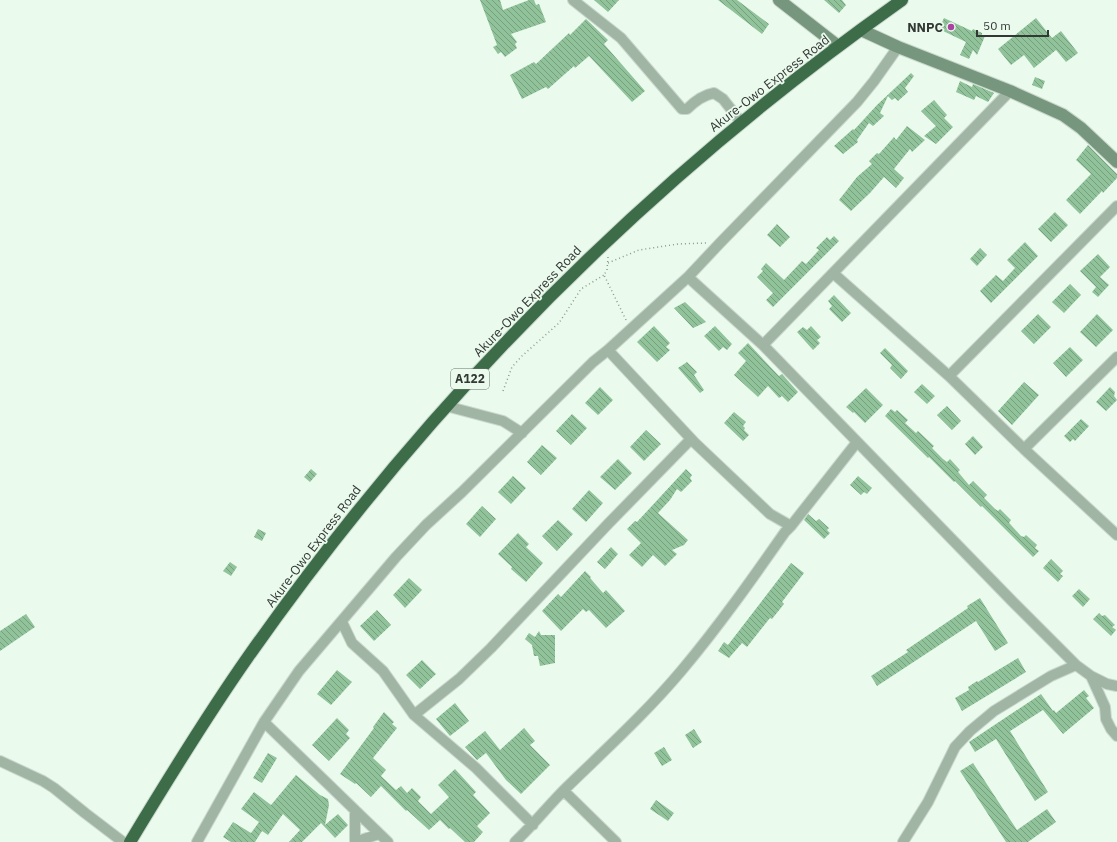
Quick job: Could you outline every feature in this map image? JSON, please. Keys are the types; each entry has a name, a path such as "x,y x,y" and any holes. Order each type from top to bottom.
{"highway":[{"name":"Akure-Owo Express Road","path":"130,842 208,715 248,656 296,590 370,494 446,406 513,333 603,244 682,172 741,122 838,46 902,0"}],"street":[{"path":"573,0 621,38 682,109 687,109 708,94 714,93 723,99 741,122"},
{"path":"779,0 838,46"},
{"path":"861,30 898,47 1010,91 1063,115 1081,128 1117,162"},
{"path":"197,842 264,722 300,671 396,557 426,525 462,492 593,362 688,277 720,242 857,102 898,47"},
{"path":"763,345 1010,91"},
{"path":"949,376 1117,206"},
{"path":"833,272 949,376 1024,449 1117,535"},
{"path":"688,277 763,345 1076,665 1091,676 1107,684 1117,686"},
{"path":"608,350 690,439 770,514 791,526"},
{"path":"1024,449 1117,357"},
{"path":"446,406 503,421 522,433"},
{"path":"414,715 459,679 491,648 690,439"},
{"path":"515,842 533,825 564,790 632,724 682,671 737,602 785,532 857,442"},
{"path":"342,622 352,643 382,671 414,715 476,768 533,825"},
{"path":"903,842 928,802 955,747 970,731 1000,707 1051,676 1076,665"},
{"path":"1091,676 1105,707 1106,719 1111,729 1117,736"},
{"path":"264,722 388,842"},
{"path":"0,762 43,780 123,842"},
{"path":"564,790 616,842"},
{"path":"355,810 355,842 379,834"}],"path":[{"path":"608,263 639,250 678,244 720,242"},
{"path":"503,391 512,367 559,323 581,289 604,275 607,270 608,258 603,244"},
{"path":"604,275 630,329"}],"building":[{"path":"480,0 500,0 503,10 529,0 534,0 536,5 539,4 546,22 511,34 517,42 515,44 517,48 505,57 501,52 498,54 493,47 497,45"},
{"path":"594,0 619,0 608,12"},
{"path":"718,0 737,0 769,24 762,34"},
{"path":"824,0 842,0 846,5 839,13"},
{"path":"944,18 972,31 973,29 985,36 977,55 973,50 969,59 960,55 966,42 939,29"},
{"path":"1036,18 1052,38 1061,31 1078,53 1066,62 1056,50 1034,68 1024,55 1011,65 998,49"},
{"path":"586,19 608,40 604,44 645,91 632,102 589,56 575,68 574,66 548,89 546,87 522,99 510,75 534,62 536,64"},
{"path":"911,73 914,76 905,88 908,92 898,101 895,98 892,100 888,96 880,113 884,116 873,126 869,123 857,140 858,142 843,154 834,146 853,129 854,130 877,105"},
{"path":"1035,77 1045,81 1042,89 1032,85"},
{"path":"960,81 972,87 973,84 994,93 988,102 976,96 974,100 956,92"},
{"path":"934,100 947,115 944,118 953,127 936,144 924,136 936,126 921,111"},
{"path":"907,126 925,140 912,152 910,149 894,169 904,178 896,188 884,177 851,211 839,200 857,177 872,164 869,161 877,153 879,154 894,137 896,140"},
{"path":"1088,145 1117,174 1117,178 1080,214 1066,200 1091,174 1076,160"},
{"path":"1055,212 1068,225 1051,242 1038,229"},
{"path":"777,224 790,237 780,247 767,235"},
{"path":"834,236 839,241 773,307 766,300 773,293 757,277 763,271 761,269 766,263 784,280 802,261 806,264 819,250 816,248 827,237 830,240"},
{"path":"1025,242 1038,256 991,303 980,291 996,275 1003,281 1015,268 1007,260"},
{"path":"980,248 987,255 977,266 970,259"},
{"path":"1098,254 1110,267 1100,277 1109,285 1098,297 1092,292 1096,287 1080,271"},
{"path":"1070,284 1081,295 1064,313 1052,302"},
{"path":"834,295 851,313 842,322 829,309 832,306 828,301"},
{"path":"685,302 706,322 693,328 674,308"},
{"path":"1038,314 1051,327 1034,344 1021,331"},
{"path":"1097,314 1113,330 1096,347 1080,332"},
{"path":"654,326 670,343 666,347 670,350 657,362 637,342"},
{"path":"715,326 732,344 727,350 723,347 719,351 704,336"},
{"path":"811,326 821,337 817,340 820,343 813,350 797,332 803,327 807,330"},
{"path":"748,343 779,376 782,374 798,392 788,402 782,396 779,398 768,386 758,397 734,375 746,361 738,353"},
{"path":"1070,347 1083,360 1066,377 1053,363"},
{"path":"885,348 908,371 901,379 890,368 892,365 880,353"},
{"path":"687,362 697,372 694,375 704,390 700,393 678,368"},
{"path":"1024,382 1039,395 1012,425 998,411"},
{"path":"922,384 935,396 927,404 914,392"},
{"path":"600,387 613,400 598,415 585,403"},
{"path":"1110,387 1115,392 1114,396 1117,400 1106,411 1096,402"},
{"path":"866,388 883,405 865,423 854,412 853,413 846,407"},
{"path":"947,406 961,421 952,430 937,415"},
{"path":"891,409 895,412 897,410 908,420 905,423 916,433 918,431 934,446 932,448 943,459 947,462 950,459 960,470 958,472 969,485 973,481 987,495 984,498 995,509 998,511 1000,509 1011,520 1009,523 1021,536 1024,537 1026,535 1037,545 1035,548 1039,551 1033,557 982,506 981,507 929,457 928,458 885,416"},
{"path":"734,412 746,422 743,426 745,428 744,430 749,435 743,441 724,423"},
{"path":"572,414 587,428 571,445 556,431"},
{"path":"1081,419 1089,426 1075,441 1073,439 1070,442 1064,436"},
{"path":"646,430 661,444 644,461 630,447"},
{"path":"973,436 983,447 975,455 965,444"},
{"path":"542,445 557,458 541,475 527,462"},
{"path":"618,459 632,473 615,490 600,477"},
{"path":"311,469 317,474 310,482 304,477"},
{"path":"686,469 692,475 690,478 692,481 681,492 677,489 670,500 658,513 688,540 684,545 672,550 677,554 665,566 653,555 642,567 629,555 641,543 627,529 635,521 637,522"},
{"path":"513,476 526,488 511,504 498,492"},
{"path":"858,476 872,488 867,494 864,492 861,495 850,485"},
{"path":"589,490 603,503 586,522 572,509"},
{"path":"482,506 496,519 480,537 466,524"},
{"path":"808,514 816,521 819,519 829,528 827,530 830,533 824,539 804,520"},
{"path":"558,520 573,534 557,551 542,536"},
{"path":"258,529 266,533 262,541 254,537"},
{"path":"518,533 529,544 526,547 543,563 526,582 511,569 512,567 498,554"},
{"path":"611,547 618,554 605,569 597,562"},
{"path":"1051,559 1063,571 1060,574 1063,576 1058,582 1043,568"},
{"path":"230,562 237,567 231,576 223,571"},
{"path":"791,563 804,573 782,602 784,604 772,619 770,618 747,647 742,643 729,658 718,651 724,642 728,645"},
{"path":"585,571 603,593 606,590 625,611 606,628 589,610 586,612 583,609 561,631 542,611 558,594 561,597"},
{"path":"409,578 422,590 405,608 393,595"},
{"path":"1079,589 1090,599 1083,607 1072,596"},
{"path":"980,598 1008,643 995,651 976,621 877,686 871,676 908,652 906,650 968,608 967,606"},
{"path":"377,610 391,625 374,641 360,626"},
{"path":"1099,613 1102,616 1105,615 1115,625 1112,627 1116,630 1111,636 1093,619"},
{"path":"26,614 35,627 0,651 0,631"},
{"path":"539,631 541,635 555,635 555,663 540,666 538,656 534,656 532,645 525,639 529,633 535,637"},
{"path":"1018,658 1026,672 962,711 955,698 969,690 968,687 977,681 978,682"},
{"path":"422,660 436,674 420,689 406,675"},
{"path":"337,670 352,682 331,705 317,694"},
{"path":"1084,690 1089,696 1086,698 1094,708 1063,734 1043,710 1010,731 1048,792 1035,801 996,739 975,752 969,742 1041,694 1056,713"},
{"path":"455,703 469,721 450,736 436,719"},
{"path":"384,712 394,722 392,724 397,728 373,758 386,770 381,776 396,790 401,786 407,793 412,788 421,797 418,801 431,814 449,797 438,785 455,769 476,792 473,795 490,813 477,826 483,832 474,842 465,842 440,820 429,830 407,810 406,811 381,786 371,797 356,783 355,784 340,774"},
{"path":"337,718 349,730 346,734 350,738 329,761 312,745"},
{"path":"524,728 535,741 530,745 550,765 521,794 506,780 486,753 477,760 465,747 485,731 500,750"},
{"path":"694,729 702,742 693,748 685,735"},
{"path":"664,747 672,760 662,766 654,753"},
{"path":"268,753 277,758 262,783 253,778"},
{"path":"973,763 1017,830 1047,809 1056,822 1028,842 1006,842 960,771"},
{"path":"296,775 320,795 328,799 329,805 325,825 338,814 348,825 335,838 321,823 302,842 289,842 300,830 283,814 268,835 262,831 255,842 231,842 223,837 233,822 251,833 259,822 241,809 254,792 271,805"},
{"path":"656,800 674,813 668,821 650,809"}],"place":[{"name":"NNPC","path":"951,27"}]}
